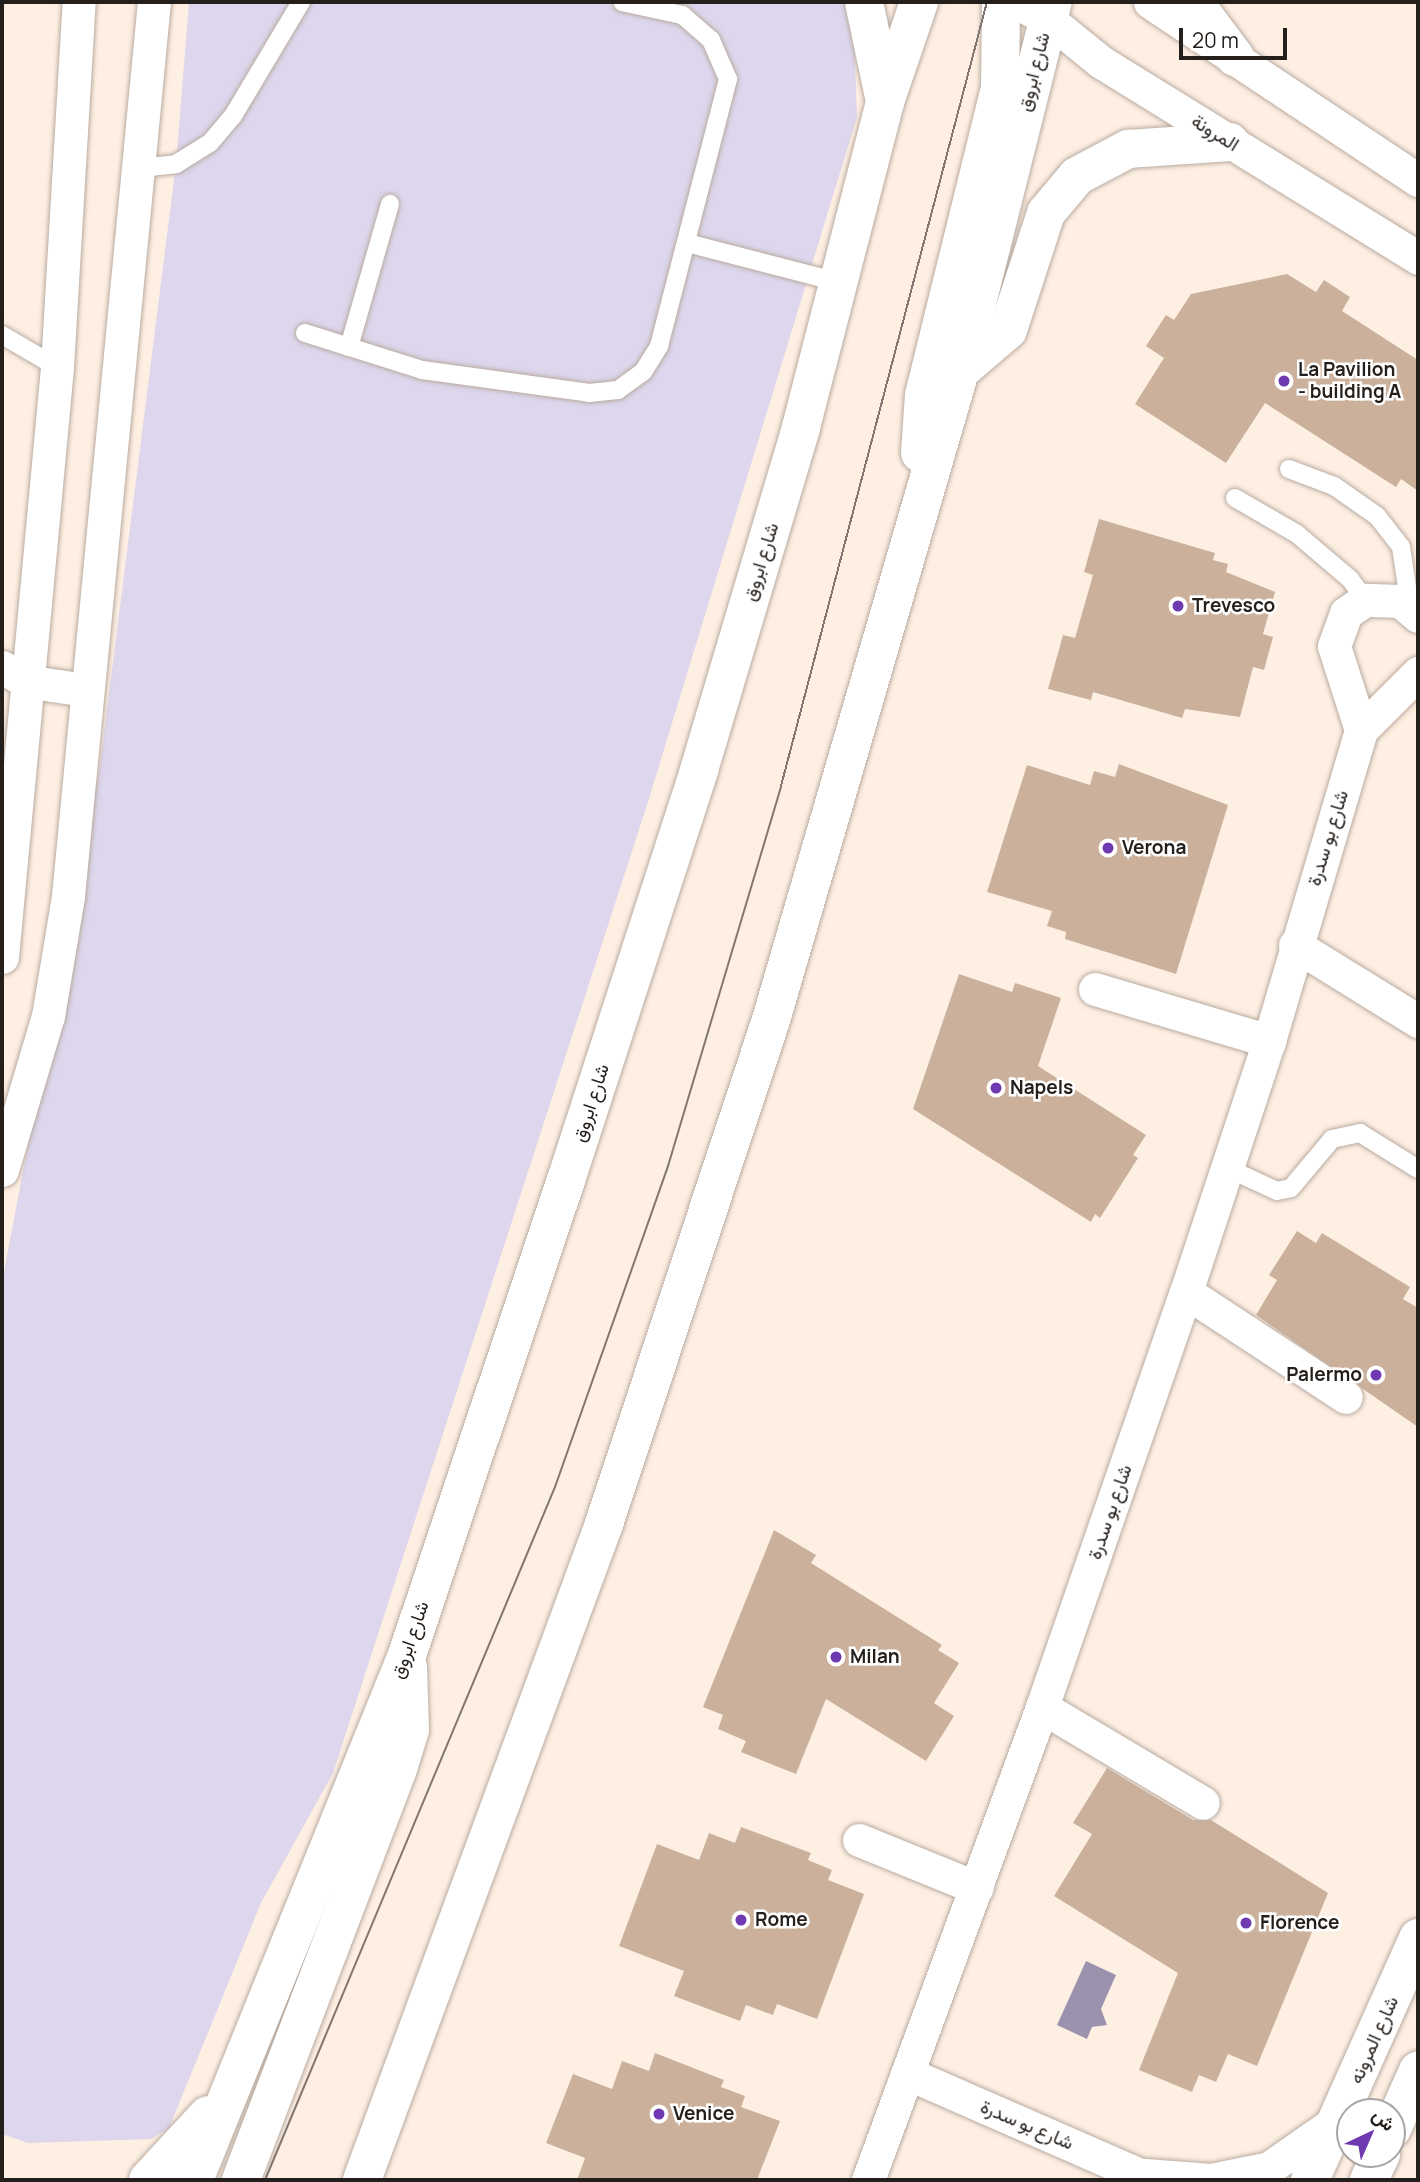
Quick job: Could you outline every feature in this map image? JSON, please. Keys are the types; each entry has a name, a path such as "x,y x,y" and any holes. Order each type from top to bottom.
{"street":[{"path":"2,957 14,674 57,367 79,2"},
{"path":"2,1170 30,1085 60,957 140,168 154,2"},
{"path":"863,2 886,102"},
{"name":"شارع ابروق","path":"194,2180 407,1655 699,770 838,282 886,102 919,2"},
{"path":"921,511 925,395 1000,88 1002,2"},
{"name":"المرونة","path":"1015,2 1045,8 1101,62 1418,258"},
{"path":"1150,2 1418,180"},
{"path":"1194,2 1234,57"},
{"name":"شارع ابروق","path":"362,2180 604,1524 771,1020 960,371 1045,8"},
{"path":"960,371 1007,330 1046,213 1077,176 1128,149 1230,142"},
{"path":"1361,730 1334,646 1346,613 1365,600 1388,598 1414,612"},
{"name":"شارع بو سدرة","path":"868,2180 1042,1707 1186,1292 1269,1041 1295,945 1361,730 1418,673"},
{"path":"14,674 85,690"},
{"path":"1295,945 1418,1021"},
{"path":"1095,989 1269,1041"},
{"path":"1186,1292 1346,1397"},
{"path":"241,2180 397,1772 410,1730 407,1655"},
{"path":"1042,1707 1203,1803"},
{"path":"859,1840 977,1888"},
{"name":"شارع المرونه","path":"1348,2098 1418,1938"},
{"path":"1406,2098 1418,2071"},
{"name":"شارع بو سدرة","path":"909,2074 1149,2178 1211,2180 1269,2168 1301,2151 1336,2122"},
{"path":"148,2180 228,2092"},
{"name":"شارع المرونه","path":"1310,2180 1336,2125"}],"lane":[{"path":"140,168 176,164 210,143 233,116 301,2"},
{"path":"305,333 422,370 589,393 618,390 643,372 659,346 728,79 711,40 682,15 622,2"},
{"path":"349,346 390,204"},
{"path":"687,243 838,282"},
{"path":"2,335 57,367"},
{"path":"1289,469 1334,486 1377,516 1401,547 1414,612"},
{"path":"1235,498 1320,552 1365,600"},
{"path":"1226,1167 1277,1191 1291,1188 1332,1139 1360,1133 1418,1169"}],"shaded area":[{"path":"189,2 844,2 854,37 857,117 647,805 333,1773 261,1903 169,2128 151,2139 28,2143 2,2134 2,1282 100,765 176,164"},
{"path":"1086,1961 1116,1975 1101,2009 1107,2025 1092,2027 1087,2039 1057,2025"}],"building":[{"name":"La Pavilion - building A","path":"1287,274 1316,292 1324,280 1350,297 1342,311 1418,360 1418,491 1401,479 1396,487 1265,403 1226,463 1135,404 1164,358 1146,346 1166,315 1174,320 1191,294"},
{"name":"Trevesco","path":"1099,519 1215,553 1213,560 1228,564 1226,572 1275,592 1263,634 1273,637 1264,670 1253,667 1240,717 1185,709 1182,718 1093,692 1091,700 1048,689 1063,635 1075,638 1093,575 1084,572"},
{"name":"Verona","path":"1119,764 1228,805 1176,974 1065,939 1066,932 1047,926 1052,911 987,892 1027,765 1090,785 1094,771 1115,777"},
{"name":"Napels","path":"959,974 1012,992 1015,983 1061,998 1038,1066 1146,1135 1133,1155 1138,1158 1100,1218 1095,1214 1091,1222 913,1109"},
{"name":"Palermo","path":"1297,1231 1316,1243 1322,1233 1410,1287 1403,1299 1418,1308 1418,1427 1256,1315 1277,1280 1269,1275"},
{"name":"Milan","path":"774,1530 816,1555 811,1563 942,1645 938,1650 959,1663 934,1703 954,1716 926,1761 826,1699 796,1774 741,1752 746,1741 718,1729 723,1715 703,1707"},
{"name":"Florence","path":"1107,1768 1193,1820 1211,1820 1328,1893 1257,2066 1228,2054 1216,2082 1199,2075 1192,2092 1139,2070 1178,1973 1054,1896 1092,1834 1073,1823"},
{"name":"Rome","path":"741,1827 811,1853 808,1860 832,1870 828,1880 864,1894 817,2019 777,2004 773,2015 746,2005 740,2021 674,1996 684,1971 619,1946 657,1844 699,1860 709,1833 735,1843"},
{"name":"Venice","path":"655,2053 724,2080 721,2087 745,2096 741,2107 780,2121 757,2180 577,2180 585,2158 546,2143 573,2074 612,2089 622,2061 649,2071"}],"tram line":[{"path":"265,2180 555,1487 668,1166 781,786 987,2"}],"place":[{"name":"La Pavilion - building A","path":"1284,381"},
{"name":"Trevesco","path":"1178,606"},
{"name":"Verona","path":"1108,848"},
{"name":"Napels","path":"996,1088"},
{"name":"Palermo","path":"1376,1375"},
{"name":"Milan","path":"836,1657"},
{"name":"Rome","path":"741,1920"},
{"name":"Florence","path":"1246,1923"},
{"name":"Venice","path":"659,2114"}]}
